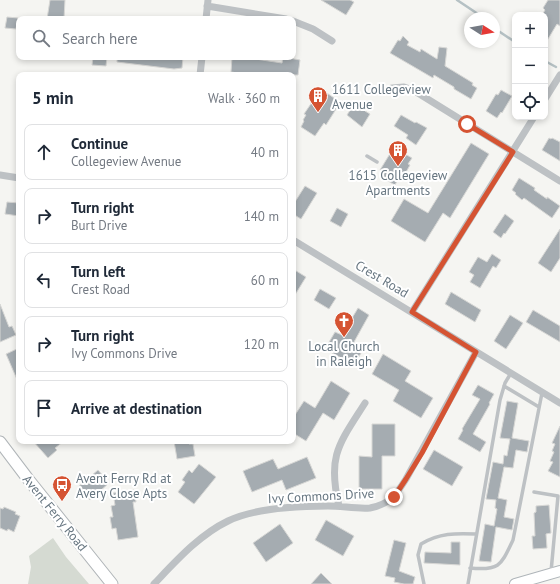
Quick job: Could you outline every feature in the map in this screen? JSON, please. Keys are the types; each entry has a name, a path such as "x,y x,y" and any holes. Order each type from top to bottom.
{"main road":[{"name":"Avent Ferry Road","path":"0,442 28,480 112,584"}],"street":[{"path":"206,16 208,3 271,16"},
{"path":"296,22 313,29 332,41"},
{"path":"200,72 202,60"},
{"path":"548,94 560,75"},
{"path":"392,88 404,87 413,90 560,181"},
{"path":"412,312 532,120"},
{"path":"0,176 16,178"},
{"name":"Crest Road","path":"296,242 560,403"},
{"name":"Ivy Commons Drive","path":"154,584 186,552 213,530 228,521 250,513 267,510 310,507 377,507 388,502 394,497 422,453 476,352"},
{"path":"339,506 333,475 337,451 365,403"},
{"path":"515,584 555,572"}],"lane":[{"path":"367,156 377,162"},
{"path":"468,584 500,400 504,386 511,372"},
{"path":"504,386 539,407"},
{"path":"470,568 492,569 503,561 513,540 542,392"},
{"path":"534,492 558,496 555,572"},
{"path":"424,584 418,555 421,544 437,535 460,533 476,534"}],"shaded area":[{"path":"53,538 66,557 89,584 28,584 31,567 29,556"}],"building":[{"path":"50,0 65,0 64,16 47,16"},
{"path":"321,0 350,0 354,2 346,15"},
{"path":"548,0 560,0 560,26 557,24 548,39 548,12 544,12 545,10 543,8"},
{"path":"7,17 16,18 16,29 5,28"},
{"path":"403,36 409,42 407,45 420,52 421,49 437,59 439,47 447,48 445,66 473,83 472,85 477,88 471,99 434,75 433,78 390,53 398,40 400,41"},
{"path":"93,60 107,60 106,66 92,65"},
{"path":"117,60 183,60 182,68 174,69 117,62"},
{"path":"232,60 262,60 282,63 282,60 300,60 298,75 296,75 296,72 231,72"},
{"name":"1611 Collegeview Avenue","path":"321,89 337,100 335,104 338,106 326,125 324,123 315,136 301,127 306,115 304,114"},
{"path":"501,90 512,96 502,113 501,112 497,118 486,111 496,94 498,95"},
{"path":"356,101 367,108 365,111 370,114 362,127 347,115"},
{"path":"401,115 427,128 416,145 406,138 408,135 394,126"},
{"path":"549,138 560,142 560,161 542,150"},
{"path":"471,143 489,154 450,218 443,213 425,242 391,221 404,199 428,213"},
{"name":"1615 Collegeview Apartments","path":"398,150 412,158 408,164 410,165 401,181 398,179 395,185 381,177 383,172 380,170 391,152 394,154"},
{"path":"519,178 535,188 534,190 547,199 547,197 560,206 552,218 524,198 522,200 515,194 516,193 512,190"},
{"path":"305,186 317,193 301,219 296,216 296,200"},
{"path":"7,202 16,203 16,216 5,214"},
{"path":"337,208 348,214 341,227 330,221"},
{"path":"505,214 514,221 501,238 493,232"},
{"path":"560,229 560,258 551,272 538,263"},
{"path":"492,254 501,260 496,268 493,266 480,288 470,282 474,275 469,272 478,257 487,262"},
{"path":"296,271 306,277 296,293"},
{"path":"320,289 336,298 329,309 314,300"},
{"path":"451,292 481,310 475,322 445,304"},
{"path":"0,304 9,327 12,326 16,335 0,342"},
{"name":"Local Church in Raleigh","path":"358,308 369,315 354,342 364,348 354,365 325,349 335,332 342,335"},
{"path":"533,310 560,326 560,342 526,322"},
{"path":"510,315 523,323 506,349 494,341"},
{"path":"16,349 16,377 6,354"},
{"path":"383,354 411,371 405,381 433,398 421,418 393,401 399,390 372,374"},
{"path":"331,381 350,393 334,420 323,413 306,441 296,435 296,413 304,401 315,408"},
{"path":"478,385 494,394 473,434 486,442 480,452 458,439 463,430 462,429 480,399 472,395"},
{"path":"507,401 518,403 512,438 529,441 527,452 516,450 513,468 504,467 498,498 507,500 504,517 514,519 512,530 496,527 491,562 479,561 485,524 494,526 497,509 495,508 496,500 486,499 493,462 503,464 504,455 507,456 510,439 500,438"},
{"path":"372,424 395,424 395,456 382,456 382,489 359,489 359,456 372,457"},
{"path":"560,426 560,477 548,471 553,462 550,461 554,452 552,451 555,444 552,443"},
{"path":"36,444 60,444 55,448 57,450 48,458"},
{"path":"174,444 193,444 195,456 177,459"},
{"path":"434,450 463,467 452,486 423,469"},
{"path":"307,457 316,478 286,490 282,480 252,492 243,471 273,459 278,469"},
{"path":"199,464 216,477 194,504 178,492 185,482 182,480 189,470 192,473"},
{"path":"98,470 109,483 90,500 78,487"},
{"path":"134,490 136,502 133,502 138,537 118,540 116,528 112,529 110,517 113,517 111,506 115,505 113,493"},
{"path":"549,505 551,533 546,534 547,548 533,549 532,536 535,536 534,513 536,512 536,506"},
{"path":"4,507 16,512 15,514 20,516 14,532 8,529 7,531 0,528 0,508 3,509"},
{"path":"326,520 354,536 343,556 315,540"},
{"path":"280,524 293,543 266,562 253,543"},
{"path":"394,540 406,543 399,571 415,577 413,584 394,582 395,578 385,576"},
{"path":"451,542 460,542 460,565 424,563 425,552 451,553"},
{"path":"321,573 332,584 311,584"}],"waterway":[{"path":"457,0 475,12"},
{"path":"500,32 512,40"},
{"path":"548,63 556,67"}],"place":[{"name":"1611 Collegeview Avenue","path":"318,113"},
{"name":"1615 Collegeview Apartments","path":"398,167"},
{"name":"Local Church in Raleigh","path":"344,338"},
{"name":"Avent Ferry Rd at Avery Close Apts","path":"62,502"}],"route":[{"path":"394,497 422,453 476,352 412,312 513,152 467,124"}]}
